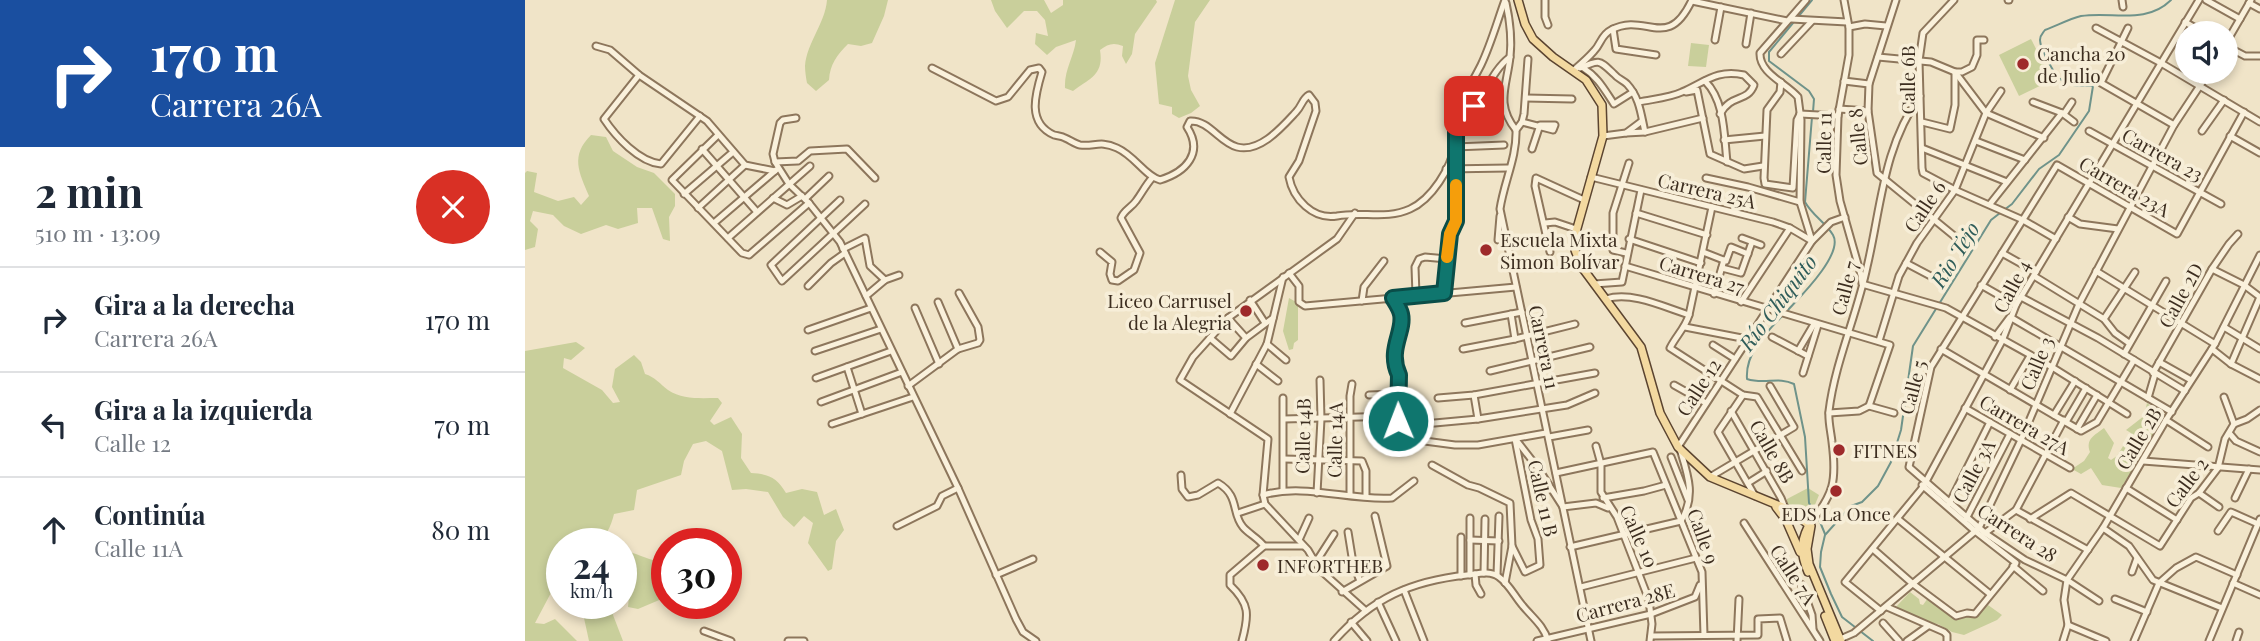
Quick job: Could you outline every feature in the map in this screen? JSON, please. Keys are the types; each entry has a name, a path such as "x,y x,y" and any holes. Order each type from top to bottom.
{"main road":[{"path":"1518,0 1533,39 1586,80 1599,97 1603,136 1576,229 1574,239 1577,258 1641,347 1664,426 1679,448 1710,477 1785,508 1811,523 1802,558"},
{"path":"1773,504 1792,531 1838,641"},
{"path":"1792,531 1805,539 1809,564 1838,641"}],"street":[{"path":"1505,0 1510,24 1510,57 1503,102 1505,116 1516,130"},
{"path":"1444,293 1450,234 1456,221 1457,115 1494,34 1505,0"},
{"path":"1545,0 1548,25"},
{"path":"1574,70 1597,48 1601,38 1613,29 1621,26 1663,28 1677,24 1684,17 1692,0 1790,19 1886,26"},
{"path":"1807,0 1760,53 1759,58 1763,66 1798,97 1800,202 1812,241"},
{"name":"Calle 8","path":"1884,178 1877,173 1868,111 1869,84 1896,0"},
{"name":"Calle 6B","path":"1954,0 1923,33 1919,61 1923,173 1955,190"},
{"name":"Calle 4","path":"2186,21 2199,0"},
{"path":"2206,0 2240,19"},
{"name":"Calle 11","path":"1843,1 1848,24 1849,55 1839,113 1836,174 1862,284"},
{"path":"2238,23 2250,1 2260,9"},
{"path":"1715,40 1720,5"},
{"path":"1746,44 1751,13"},
{"path":"1781,54 1812,21"},
{"path":"2128,27 2101,83 2174,125"},
{"path":"2097,28 2260,122"},
{"path":"1613,29 1616,50 1656,55"},
{"name":"Calle 4","path":"1884,609 1845,582 1898,519 1923,482 2002,341 2016,305 2175,39"},
{"path":"1878,57 1919,61 1962,72 1972,67 1977,55 1977,40 1984,40"},
{"path":"596,46 610,50 639,75 700,116 745,166"},
{"path":"2238,52 2245,56 2260,56"},
{"path":"1456,125 1467,117 1500,65 1510,57"},
{"name":"Carrera 11","path":"1528,60 1522,122 1516,130 1516,145 1500,209 1591,641"},
{"path":"1574,70 1598,61 1625,81 1639,102 1645,132"},
{"path":"1582,67 1601,82 1614,104 1633,92"},
{"path":"932,68 996,101 1001,101 1008,97 1030,70 1039,68 1042,72 1034,105 1036,117 1044,127 1079,145 1108,144 1133,157 1152,178 1165,179 1193,155 1195,143 1187,127 1190,121 1203,124 1236,147 1260,145 1297,112 1309,95 1315,103 1316,111 1299,161 1289,177 1290,184 1307,209 1325,217 1355,213 1382,216 1414,208 1431,191 1446,169 1455,147"},
{"path":"1955,72 1986,113 2044,138"},
{"path":"1922,122 1950,129 1955,105 1955,72"},
{"path":"1601,82 1613,74"},
{"path":"639,75 604,119 619,138 647,161 661,164 700,116"},
{"path":"1682,92 1711,76 1744,75 1754,87 1744,97 1728,102 1720,114"},
{"path":"1705,81 1716,94 1727,162"},
{"path":"1844,81 1869,84"},
{"path":"1781,82 1780,92 1767,110 1763,166 1765,184 1793,188 1797,120 1800,114"},
{"name":"Calle 3","path":"1838,641 1864,626 1944,556 1979,531 2021,440 2078,304 2174,125 2201,86"},
{"path":"1639,102 1697,90 1710,154 1744,169 1763,166"},
{"path":"1780,92 1793,91"},
{"name":"Calle 6","path":"1879,341 1893,293 1906,263 1955,190 1986,113 2001,91"},
{"name":"Calle 7","path":"1811,523 1836,478 1829,413 1867,268 1884,178 1902,126 1920,96"},
{"path":"1525,98 1572,99"},
{"path":"2202,131 2224,100"},
{"path":"2033,102 2063,114 2074,122"},
{"path":"1990,204 2072,102"},
{"path":"1800,114 1868,111"},
{"path":"2200,193 2244,112"},
{"path":"796,118 780,123 773,154 776,167 835,233 958,488 1023,632 1036,641"},
{"path":"1603,136 1645,132 1703,118"},
{"path":"1626,133 1642,121"},
{"path":"1522,122 1554,127"},
{"path":"1532,149 1540,125"},
{"name":"Carrera 23","path":"2089,131 2221,204"},
{"path":"719,135 672,178 684,194 742,253 749,255 829,176"},
{"path":"1724,140 1765,136"},
{"path":"2230,136 2260,153"},
{"path":"1976,141 2025,160"},
{"path":"1455,147 1504,145"},
{"path":"1922,148 2007,182"},
{"path":"702,149 757,212"},
{"path":"698,208 745,166 776,167 797,161 810,151 847,149 875,178"},
{"path":"684,194 733,152"},
{"path":"1626,253 1613,250 1613,213 1629,163"},
{"name":"Carrera 23A","path":"2057,165 2177,234 2200,193"},
{"name":"Calle 5","path":"1923,482 1908,464 1931,367 2057,165"},
{"path":"728,237 810,166"},
{"path":"713,222 776,167"},
{"path":"1446,169 1509,168"},
{"name":"Carrera 25A","path":"1591,177 1790,228 1812,241"},
{"path":"1100,252 1112,262 1109,274 1112,280 1118,281 1134,270 1140,253 1121,218 1152,178"},
{"path":"1551,252 1535,186 1536,178 1584,201"},
{"path":"1706,178 1800,202"},
{"path":"1884,178 1964,244"},
{"path":"1594,284 1622,282 1641,190"},
{"path":"1955,190 1997,207 2056,239"},
{"path":"773,198 787,205 805,200"},
{"path":"840,200 771,265 782,281 865,204"},
{"path":"1712,207 1689,315 1685,327 1670,348 1743,395 1757,397 1803,471"},
{"path":"1498,240 1500,209"},
{"path":"1355,213 1337,239 1228,318 1193,357 1180,380 1268,439 1263,495 1267,506 1299,540 1319,569 1366,611"},
{"path":"1636,213 1707,235"},
{"name":"Calle 12","path":"1679,448 1812,241 1831,222 1845,217"},
{"path":"2068,217 2080,224 2118,229"},
{"path":"1545,223 1555,222 1576,229"},
{"path":"1741,302 1790,228"},
{"name":"Calle 2D","path":"2148,398 2159,362 2212,269 2238,234"},
{"path":"808,286 844,251 865,238 870,266 885,280"},
{"path":"1629,239 1701,263"},
{"path":"1742,239 1761,245"},
{"path":"1722,268 1741,274 1752,242"},
{"path":"1714,294 1724,260 1726,261 1731,247 1748,254"},
{"path":"1703,252 1724,260"},
{"path":"2002,253 2104,319 2115,333 2129,343"},
{"name":"Calle 2B","path":"2067,580 2103,528 2213,346 2260,255"},
{"path":"1416,295 1415,267 1419,259 1447,259"},
{"path":"1362,301 1364,287 1384,261"},
{"path":"1906,263 1940,281"},
{"name":"Carrera 27","path":"1625,266 1816,325 1891,345 1868,405"},
{"path":"2212,269 2244,285 2260,297 2231,364"},
{"path":"2096,271 2152,303 2213,346 2231,364 2260,379"},
{"path":"2104,319 2135,272"},
{"path":"1289,273 1298,283 1301,304 1516,286"},
{"path":"866,296 885,280 899,275"},
{"path":"1230,414 1267,344 1283,277"},
{"path":"2125,354 2166,281"},
{"path":"1862,284 1946,308 2052,367 2127,414"},
{"path":"1981,285 2016,305"},
{"path":"908,386 958,349 978,343 981,337 978,327 959,293"},
{"path":"1606,299 1619,296 1635,298 1689,315"},
{"path":"1393,298 1401,317 1395,350 1399,375 1397,416 1402,426 1417,440 1479,445 1588,430"},
{"path":"2021,298 2125,354 2185,391"},
{"path":"1250,300 1265,323"},
{"path":"938,302 958,349"},
{"path":"808,330 871,308"},
{"path":"915,308 939,364"},
{"path":"1465,323 1522,312"},
{"path":"1511,314 1515,339"},
{"path":"1210,338 1231,356 1246,338 1273,317"},
{"path":"1995,337 2010,317 2172,412"},
{"path":"1228,318 1246,338"},
{"path":"1463,349 1575,324"},
{"path":"1798,351 1816,325"},
{"path":"1803,373 1816,325"},
{"path":"1685,327 1747,340"},
{"path":"2224,327 2260,349"},
{"path":"815,351 881,329"},
{"path":"1772,337 1808,356"},
{"path":"1267,344 1286,360"},
{"path":"1713,345 1735,359"},
{"path":"1490,371 1590,347"},
{"path":"1941,349 2079,430"},
{"path":"816,378 891,351"},
{"path":"2010,390 2030,356"},
{"path":"2079,430 2097,422 2134,360"},
{"path":"2159,362 2191,380"},
{"path":"1257,364 1277,382"},
{"path":"846,367 862,414"},
{"path":"821,402 902,372"},
{"path":"1438,398 1474,395 1595,373"},
{"name":"Calle 14B","path":"1317,493 1320,380"},
{"path":"2055,415 2075,381"},
{"name":"Calle 14A","path":"1350,495 1352,384"},
{"path":"1674,385 1706,403"},
{"path":"1710,477 1794,427 1769,386"},
{"path":"1979,531 2016,510 2045,454 2086,388"},
{"path":"1402,426 1478,419 1567,405 1595,393"},
{"path":"1369,395 1397,394"},
{"path":"1474,395 1478,419"},
{"path":"1743,395 1718,432 1755,496"},
{"path":"2079,430 2097,395"},
{"path":"832,424 913,397"},
{"path":"2224,397 2234,424 2260,410"},
{"path":"1283,398 1283,489"},
{"path":"1829,413 1859,411 1868,405 1894,413"},
{"name":"Carrera 27A","path":"1965,408 2070,468"},
{"name":"Calle 8B","path":"1731,411 1755,449 1785,508"},
{"path":"1284,419 1397,416"},
{"path":"2166,420 2208,447"},
{"path":"1949,505 1990,422"},
{"name":"Calle 2","path":"2110,515 2160,546 2191,498 2199,494 2218,468 2225,439 2234,424"},
{"name":"Calle 3A","path":"1966,520 2010,434"},
{"path":"2230,434 2236,441 2260,452"},
{"path":"1515,439 1563,507 1596,503 1611,509"},
{"name":"Calle 11 B","path":"1512,547 1525,572 1540,565 1538,540 1531,520 1515,439"},
{"name":"Calle 10","path":"1596,446 1601,464 1600,483 1603,498 1617,517 1649,600 1650,639"},
{"path":"1570,547 1681,521 1689,501 1691,484 1679,448"},
{"name":"Calle 9","path":"1601,464 1653,452 1702,572 1704,635"},
{"path":"1671,457 1689,501"},
{"path":"1284,460 1362,461 1366,471 1366,496"},
{"path":"2143,461 2260,470"},
{"path":"1556,473 1601,464"},
{"path":"1432,465 1468,485 1510,503 1512,547 1505,584"},
{"path":"2235,498 2249,469"},
{"path":"1748,483 1767,471"},
{"path":"1181,475 1182,489 1188,497 1198,495 1218,483 1226,488 1241,526 1264,546 1303,546"},
{"path":"1263,495 1283,489 1392,498 1414,481"},
{"name":"Carrera 28","path":"1923,482 2043,591"},
{"path":"1603,498 1665,485"},
{"path":"897,526 937,506 942,496 958,488"},
{"path":"2126,488 2177,520"},
{"path":"1238,513 1267,506 1274,492"},
{"path":"2030,519 2071,494 2110,515"},
{"path":"2199,494 2219,507"},
{"path":"2016,510 2088,550"},
{"path":"2209,641 2259,521 2231,512 2218,531"},
{"path":"1342,592 1387,566 1375,516"},
{"path":"1497,575 1499,516"},
{"path":"1299,540 1309,518"},
{"path":"1470,518 1473,575 1481,594"},
{"path":"1484,573 1485,519"},
{"path":"1898,519 1990,594"},
{"name":"Calle 7A","path":"1744,523 1814,629 1819,641"},
{"path":"2103,528 2129,546 2148,575 2159,583 2222,608"},
{"name":"Carrera 28","path":"1979,531 2099,601"},
{"path":"1348,532 1353,563 1360,581"},
{"path":"1316,562 1334,534"},
{"path":"1461,537 1461,576"},
{"path":"1470,540 1499,541"},
{"path":"1242,641 1247,616 1245,604 1230,585 1229,578 1264,546"},
{"path":"1873,549 1955,616 1975,614 2015,565"},
{"path":"2134,641 2159,583 2176,568 2196,556 2237,575"},
{"path":"1581,587 1696,558"},
{"path":"2132,572 2137,558"},
{"path":"996,575 1033,559"},
{"name":"Carrera 28E","path":"1537,641 1651,614 1695,597 1702,572"},
{"path":"1334,641 1351,622 1378,602 1404,590 1429,580 1484,573 1497,575 1545,629 1548,639"},
{"path":"2063,641 2069,625 2064,600 2067,580"},
{"path":"2233,583 2260,595"},
{"path":"1801,584 1814,629"},
{"path":"1404,590 1424,641"},
{"path":"1738,638 1739,599"},
{"path":"2115,599 2147,612"},
{"path":"1378,602 1397,641"},
{"path":"1884,609 1946,633 1947,641"},
{"path":"1650,639 1704,635 1738,638 1758,635 1758,619 1780,618 1787,641"},
{"path":"1351,622 1367,641"},
{"path":"1883,623 1899,641"},
{"path":"2069,625 2106,641"},
{"path":"1907,641 1928,626"},
{"path":"705,631 731,641"},
{"path":"2235,641 2239,632"},
{"path":"1853,641 1855,633"},
{"path":"788,641 804,641"}],"green space":[{"path":"827,0 888,0 872,43 861,46 848,44 835,60 829,80 816,91 807,83 806,57 826,9"},
{"path":"991,0 1044,0 1051,13 1063,5 1063,0 1157,2 1135,34 1132,54 1126,64 1122,56 1123,46 1106,46 1100,50 1098,71 1073,91 1065,88 1065,81 1076,40 1056,47 1047,55 1035,44 1036,33 1048,36 1045,20 1037,11 1024,11 1007,28"},
{"path":"1175,0 1210,0 1195,22 1188,76 1191,90 1200,106 1179,118 1172,114 1172,107 1159,104 1155,63"},
{"name":"Cancha 20 de Julio","path":"2031,39 2052,80 2019,96 1999,55"},
{"path":"1691,43 1709,45 1706,67 1688,66"},
{"path":"591,135 606,137 613,151 637,167 654,173 675,194 675,206 669,217 670,241 663,239 652,208 637,208 638,223 618,229 606,225 581,234 564,226 553,215 533,211 530,221 538,229 535,247 525,250 525,173 537,173 534,192 558,201 574,197 581,205 589,196 578,164 580,150"},
{"path":"1289,298 1298,303 1298,340 1293,349 1289,350 1283,331"},
{"path":"576,342 585,348 571,360 564,358 563,368 602,390 613,403 620,402 612,387 615,369 634,355 641,362 645,374 668,390 692,398 718,398 722,403 710,421 714,425 731,417 742,434 741,458 751,473 772,478 786,493 802,489 817,492 824,515 836,509 844,530 836,541 832,569 828,571 808,543 813,523 804,516 794,527 783,517 768,492 732,490 722,451 706,441 693,444 684,461 681,475 637,490 634,510 614,514 609,528 546,528 546,602 535,623 544,624 555,619 577,641 525,641 525,351"},
{"path":"2147,403 2166,417 2121,488 2102,485 2091,468 2081,474 2072,469 2084,461 2090,452 2090,441 2104,428 2114,443 2108,458 2111,460 2117,456 2131,433 2126,430 2144,416"},
{"path":"1808,488 1819,495 1806,520 1795,513 1787,504 1787,499"},
{"path":"637,554 651,559 651,604 638,609"},
{"path":"1910,592 1919,599 1920,604 1923,605 1928,598 1954,618 1966,615 1976,618 1988,605 2002,615 1964,635 1952,632 1895,608"},
{"path":"584,619 615,619 623,641 589,641"}],"waterway":[{"name":"Río Chiquito","path":"1812,0 1769,52 1769,61 1809,91 1814,99 1813,112"},
{"name":"Rio Tejo","path":"2004,210 2012,204 2039,169 2059,155 2089,111 2093,86 2072,85 2060,79 2042,49 2040,37 2045,30 2081,16 2140,15 2161,8 2171,0"},
{"name":"Río Chiquito","path":"1787,311 1819,275 1835,243 1833,235 1805,202 1812,117"},
{"name":"Rio Tejo","path":"1873,641 1842,617 1831,594 1820,567 1825,535 1851,506 1862,502 1878,486 1891,462 1901,430 1913,346 1991,220 2000,213"},
{"name":"Río Chiquito","path":"1783,315 1753,352 1747,379 1794,384 1805,437 1809,503 1815,512"},
{"name":"Río Chiquito","path":"1818,517 1825,534"}],"slow traffic":[{"path":"1447,257 1450,234 1456,221 1456,185"}],"place":[{"name":"Cancha 20 de Julio","path":"2023,64"},
{"name":"Escuela Mixta Simon Bolívar","path":"1486,250"},
{"name":"Liceo Carrusel de la Alegria","path":"1246,311"},
{"name":"FITNES","path":"1839,450"},
{"name":"EDS La Once","path":"1836,491"},
{"name":"INFORTHEB","path":"1263,565"}],"route":[{"path":"1398,421 1399,375 1396,369 1395,340 1401,314 1393,298 1444,293 1450,234 1456,221 1456,125 1467,117 1474,106"}]}
